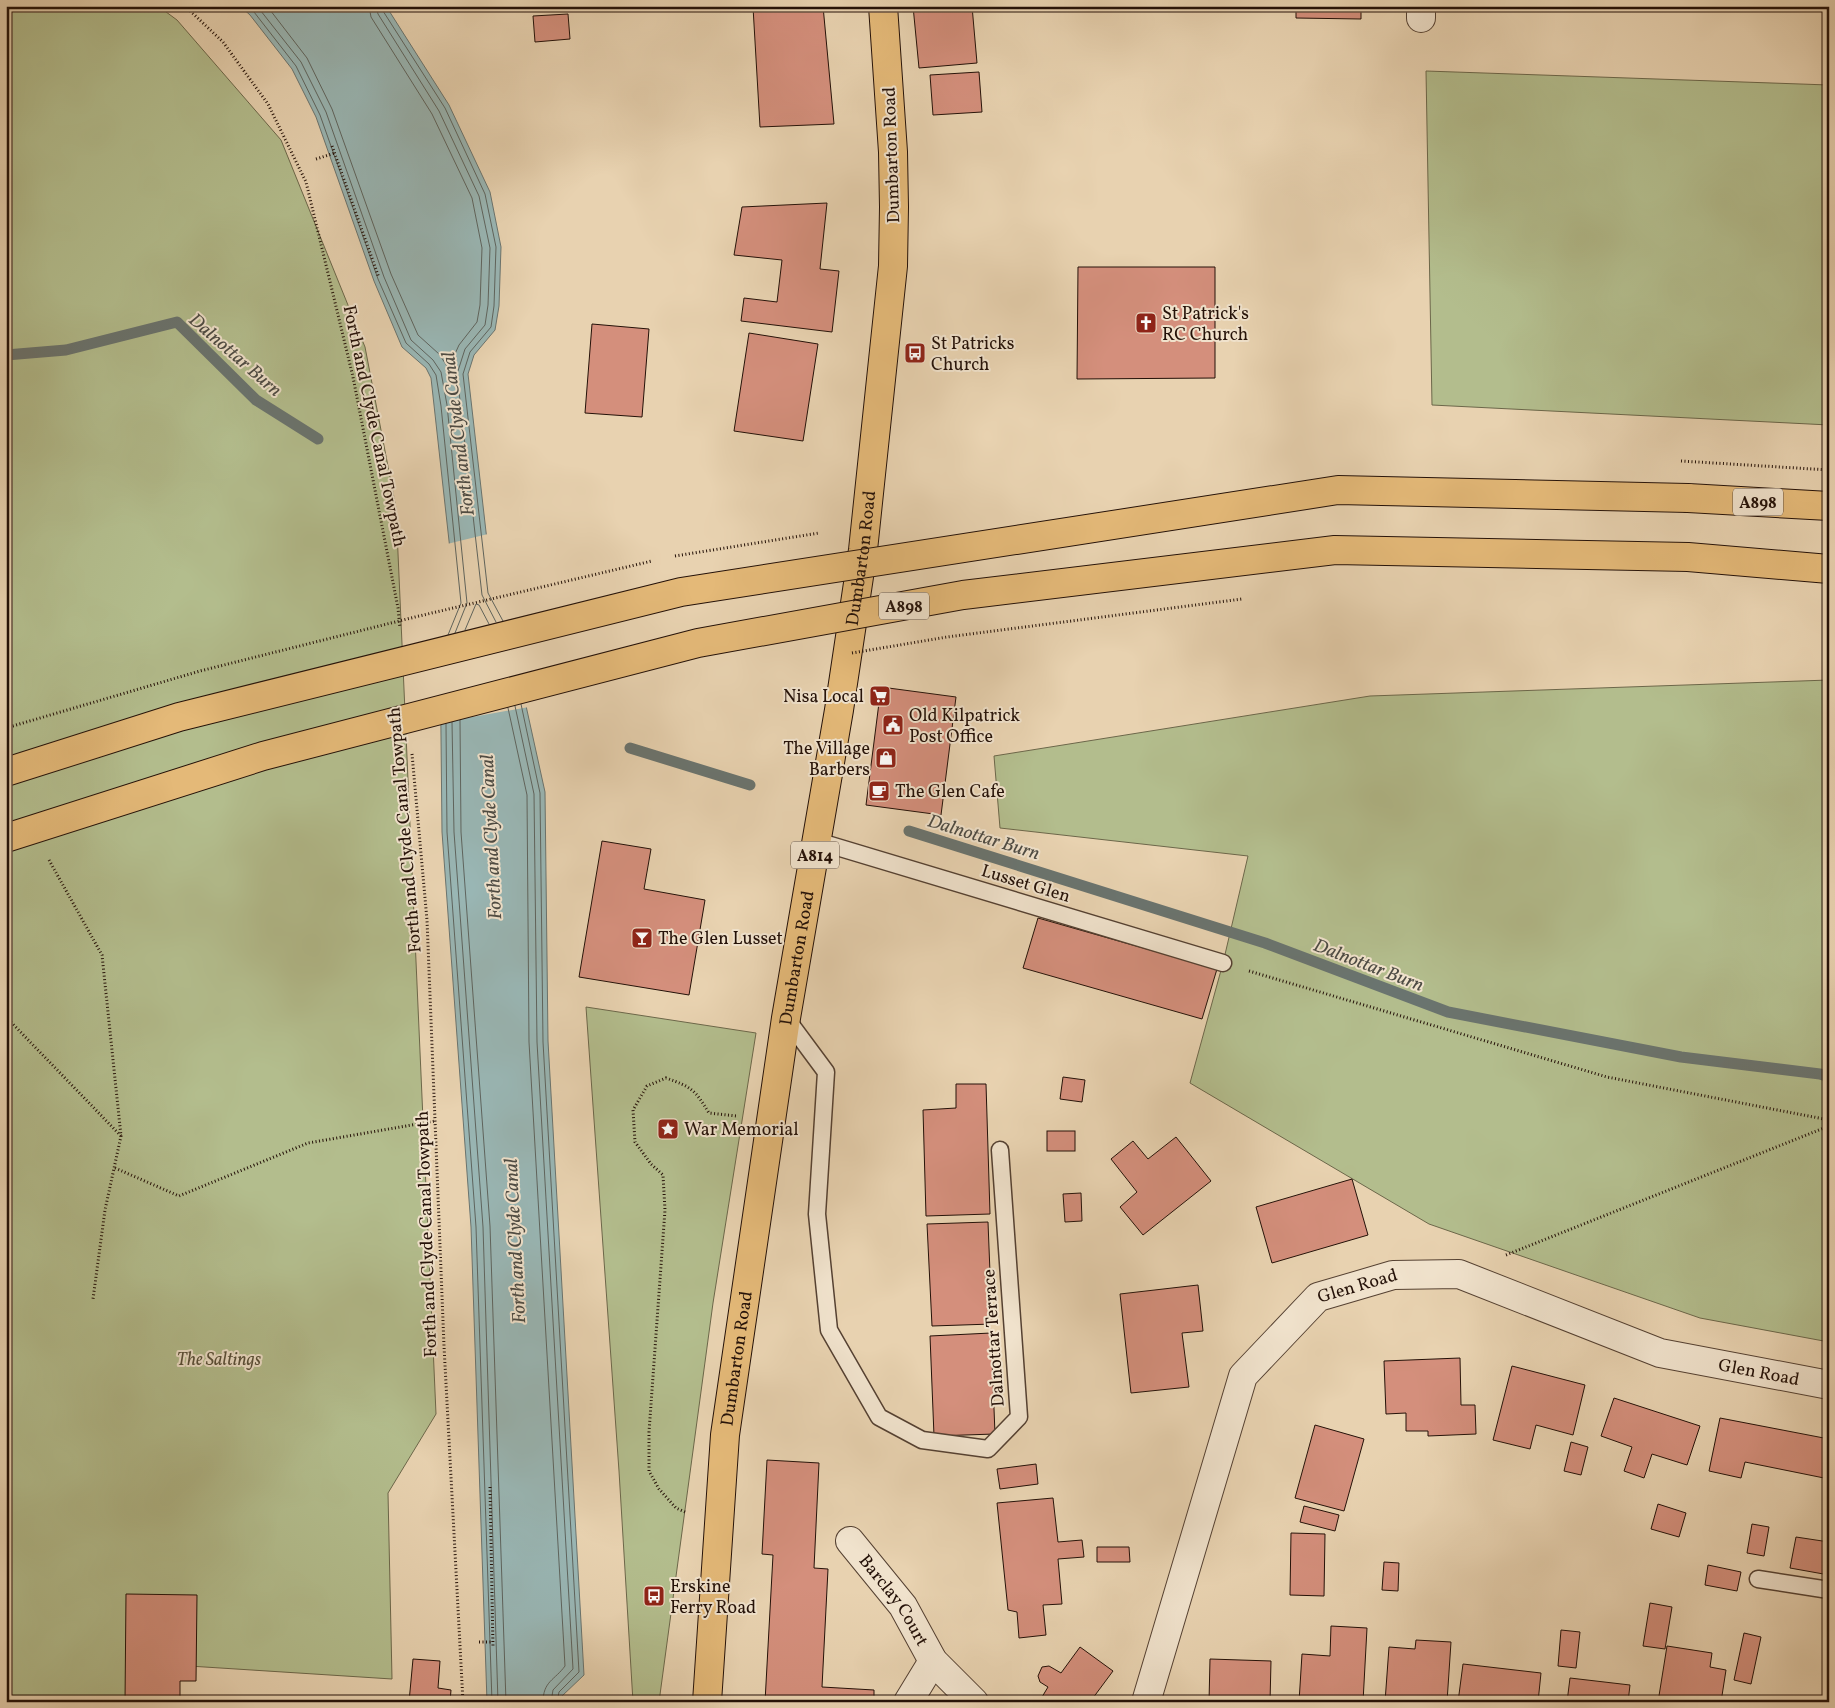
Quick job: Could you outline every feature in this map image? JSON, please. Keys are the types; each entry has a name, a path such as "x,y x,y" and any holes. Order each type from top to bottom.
{"main road":[{"name":"Dumbarton Road","path":"707,1702 725,1435 786,1018 839,710 863,550 893,266 893,152 883,6"},
{"name":"A898","path":"6,772 179,716 681,592 1338,490 1688,498 1829,506"},
{"name":"A898","path":"6,838 263,756 698,643 963,595 1335,550 1688,557 1829,569"}],"street":[{"name":"Glen Road","path":"1146,1702 1242,1376 1318,1297 1393,1275 1460,1274 1660,1353 1829,1385"},
{"name":"Barclay Court","path":"850,1541 903,1606 933,1661 974,1702"},
{"name":"Barclay Court","path":"908,1702 933,1661"}],"lane":[{"name":"Lusset Glen","path":"817,841 1223,964"},
{"name":"Dalnottar Terrace","path":"786,1018 826,1072 817,1214 829,1330 879,1417 922,1440 988,1449 1019,1416 1000,1150"},
{"path":"1758,1579 1829,1590"}],"path":[{"name":"Forth and Clyde Canal Towpath","path":"185,6 223,42 268,104 306,182 353,378 398,608 401,637"},
{"path":"332,146 379,278"},
{"path":"316,159 335,153"},
{"path":"852,653 947,637 1251,598"},
{"name":"Forth and Clyde Canal Towpath","path":"421,750 412,753 427,920 444,1346 463,1702"},
{"path":"44,851 102,955 121,1136 105,1210 93,1299"},
{"path":"44,858 53,855"},
{"path":"1223,964 1607,1077 1829,1120"},
{"path":"6,1017 121,1136"},
{"path":"718,1530 676,1508 659,1489 649,1470 649,1432 665,1210 663,1175 651,1164 635,1142 633,1110 648,1086 666,1078 688,1085 701,1099 709,1113 771,1120"},
{"path":"115,1168 179,1196 308,1143 435,1121"},
{"path":"1460,1274 1829,1126"},
{"path":"490,1487 493,1648"},
{"path":"479,1642 492,1642"}],"green space":[{"name":"The Saltings","path":"6,6 158,6 177,20 281,140 365,347 396,508 436,1414 388,1493 392,1679 189,1666 149,1702 6,1702"},
{"path":"1426,71 1829,85 1829,425 1432,405"},
{"path":"1829,680 1829,1342 1700,1318 1429,1224 1190,1083 1223,963 1248,856 1000,828 994,756 1370,696"},
{"path":"586,1007 756,1033 713,1303 659,1702 633,1702 619,1471"}],"water":[{"name":"Forth and Clyde Canal","path":"240,6 386,6 449,105 490,192 501,247 499,306 495,330 474,355 468,374 493,593 506,615 545,792 548,1041 584,1675 562,1696 562,1702 487,1702 471,1227 442,832 440,640 456,604 431,378 426,368 402,347 374,281 316,117 292,69 250,15"}],"pier":[{"path":"488,534 495,592 509,615 529,707 461,719 439,725 437,640 453,604 447,544"}],"building":[{"path":"823,6 834,124 760,127 753,7"},
{"path":"913,6 972,6 977,63 919,68"},
{"path":"1296,6 1361,6 1361,19 1296,18"},
{"path":"568,14 570,39 535,42 533,16"},
{"path":"979,72 982,112 933,115 930,75"},
{"path":"827,203 820,269 839,271 832,332 741,321 744,298 777,302 782,260 734,255 742,207"},
{"name":"St Patrick's RC Church","path":"1078,267 1215,267 1215,378 1077,379"},
{"path":"592,324 649,329 642,417 585,413"},
{"path":"749,333 818,344 803,441 734,431"},
{"path":"881,687 956,697 941,815 866,805"},
{"name":"The Glen Lusset","path":"602,841 651,849 644,889 705,900 689,995 579,977"},
{"path":"1038,918 1217,969 1202,1019 1023,968"},
{"path":"1063,1077 1085,1080 1082,1102 1060,1099"},
{"path":"956,1084 986,1084 990,1214 926,1216 923,1110 956,1108"},
{"path":"1047,1131 1075,1131 1075,1151 1047,1151"},
{"path":"1176,1137 1211,1181 1143,1235 1120,1207 1137,1192 1111,1159 1133,1141 1148,1159"},
{"path":"1352,1179 1368,1235 1272,1263 1256,1207"},
{"path":"1081,1193 1082,1221 1065,1222 1063,1194"},
{"path":"988,1222 992,1324 932,1326 927,1224"},
{"path":"1198,1285 1203,1331 1182,1333 1189,1387 1131,1393 1120,1294"},
{"path":"991,1333 995,1434 934,1436 930,1336"},
{"path":"1460,1358 1461,1405 1475,1405 1476,1434 1428,1436 1428,1431 1406,1431 1406,1413 1386,1414 1384,1361"},
{"path":"1512,1366 1585,1385 1573,1435 1536,1425 1530,1449 1493,1440"},
{"path":"1614,1398 1700,1426 1687,1465 1652,1454 1644,1478 1624,1471 1632,1447 1601,1436"},
{"path":"1720,1418 1829,1439 1829,1479 1745,1462 1741,1478 1709,1471"},
{"path":"1315,1425 1364,1439 1344,1511 1295,1498"},
{"path":"1571,1442 1588,1447 1581,1475 1564,1471"},
{"path":"767,1460 819,1463 814,1568 828,1569 822,1687 874,1690 874,1702 765,1702 773,1555 762,1554"},
{"path":"1036,1464 1038,1484 1000,1489 997,1469"},
{"path":"1053,1498 1058,1542 1082,1540 1084,1557 1058,1559 1062,1604 1043,1605 1046,1635 1019,1638 1017,1612 1008,1610 997,1503"},
{"path":"1658,1504 1686,1513 1679,1537 1651,1529"},
{"path":"1304,1506 1339,1515 1335,1531 1300,1522"},
{"path":"1752,1524 1769,1527 1764,1556 1747,1553"},
{"path":"1291,1533 1325,1534 1324,1596 1290,1595"},
{"path":"1796,1537 1829,1542 1829,1575 1790,1568"},
{"path":"1097,1547 1129,1547 1130,1562 1097,1562"},
{"path":"1384,1562 1399,1563 1398,1591 1382,1590"},
{"path":"1708,1565 1741,1572 1737,1591 1705,1585"},
{"path":"126,1594 197,1595 196,1681 180,1681 180,1702 125,1702"},
{"path":"1650,1603 1672,1607 1665,1649 1643,1646"},
{"path":"1331,1626 1367,1628 1363,1702 1299,1702 1302,1654 1330,1656"},
{"path":"1561,1630 1580,1632 1576,1668 1558,1666"},
{"path":"1744,1633 1761,1637 1751,1684 1734,1680"},
{"path":"1416,1640 1451,1642 1447,1702 1385,1702 1389,1647 1415,1649"},
{"path":"1667,1646 1712,1653 1710,1667 1726,1670 1721,1702 1658,1702"},
{"path":"1080,1647 1113,1671 1090,1702 1039,1702 1048,1687 1040,1682 1038,1676 1042,1667 1049,1666 1061,1673"},
{"path":"413,1659 440,1661 438,1688 451,1690 450,1702 409,1702"},
{"path":"1210,1659 1271,1661 1270,1702 1209,1702"},
{"path":"1463,1664 1541,1673 1538,1702 1458,1702"},
{"path":"1570,1678 1630,1685 1628,1702 1567,1702"},
{"path":"1826,1680 1829,1680 1829,1702 1822,1702"}],"waterway":[{"name":"Dalnottar Burn","path":"6,355 66,350 177,322 256,400 318,439"},
{"name":"Dalnottar Burn","path":"630,748 750,785"},
{"name":"Dalnottar Burn","path":"909,831 1265,943 1448,1012 1681,1057 1820,1074 1829,1077"}],"place":[{"name":"St Patrick's RC Church","path":"1146,323"},
{"name":"St Patricks Church","path":"915,353"},
{"name":"Nisa Local","path":"880,696"},
{"name":"Old Kilpatrick Post Office","path":"893,725"},
{"name":"The Village Barbers","path":"886,758"},
{"name":"The Glen Cafe","path":"879,791"},
{"name":"The Glen Lusset","path":"642,938"},
{"name":"War Memorial","path":"668,1129"},
{"name":"Erskine Ferry Road","path":"654,1596"}]}
